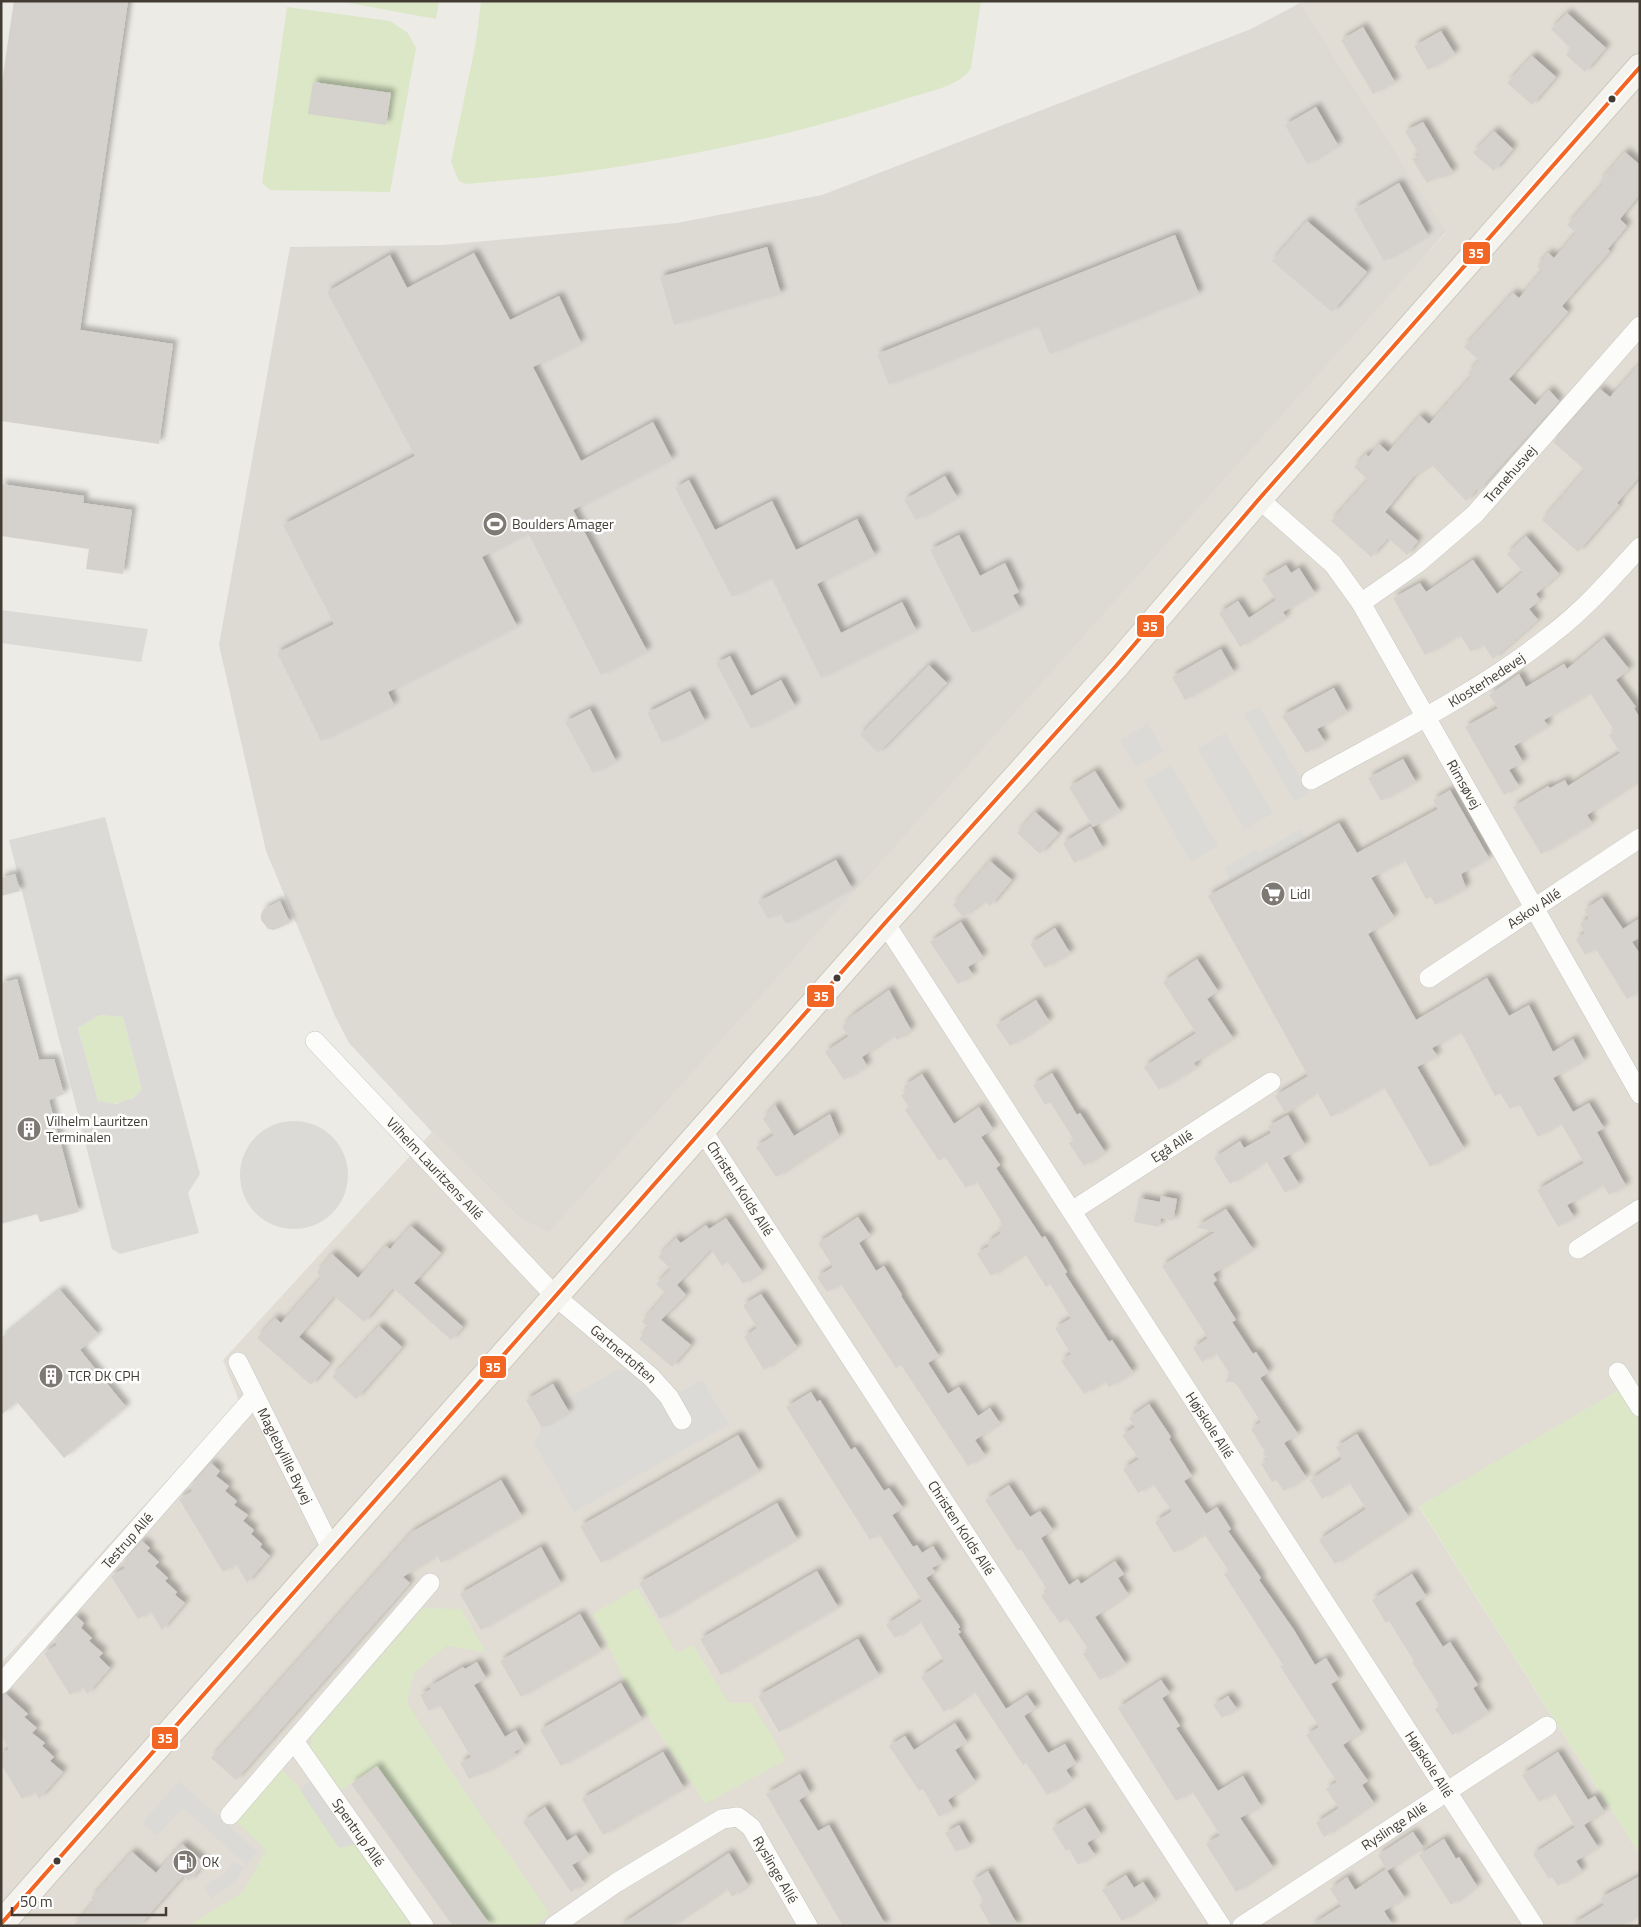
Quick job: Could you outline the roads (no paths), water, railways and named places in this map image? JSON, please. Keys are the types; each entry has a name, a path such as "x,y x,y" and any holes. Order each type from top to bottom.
{"street":[{"path":"1,1924 885,923 1116,666 1259,499 1640,67"},
{"name":"Tranehusvej","path":"1360,603 1418,563 1475,514 1640,326"},
{"name":"Rimsøvej","path":"1259,499 1333,564 1360,603 1640,1094"},
{"name":"Klosterhedevej","path":"1311,780 1497,674 1552,635 1604,588 1640,548"},
{"name":"Askov Allé","path":"1429,978 1640,838"},
{"name":"Højskole Allé","path":"885,923 1446,1793 1534,1926"},
{"name":"Vilhelm Lauritzens Allé","path":"315,1042 555,1296"},
{"name":"Egå Allé","path":"1072,1211 1271,1082"},
{"name":"Christen Kolds Allé","path":"702,1130 1221,1926"},
{"path":"1578,1250 1640,1209"},
{"name":"Gartnertoften","path":"555,1296 651,1377 669,1397 682,1420"},
{"name":"Maglebylille Byvej","path":"238,1362 332,1550"},
{"path":"1618,1372 1640,1407"},
{"name":"Testrup Allé","path":"1,1684 254,1397"},
{"path":"230,1815 430,1583"},
{"name":"Ryslinge Allé","path":"1242,1926 1547,1726"},
{"name":"Spentrup Allé","path":"294,1740 424,1926"},
{"name":"Ryslinge Allé","path":"554,1926 616,1883 722,1819 738,1817 750,1827 808,1926"}],"place":[{"name":"Boulders Amager","path":"495,524"},
{"name":"Lidl","path":"1273,894"},
{"name":"Vilhelm Lauritzen Terminalen","path":"29,1129"},
{"name":"TCR DK CPH","path":"51,1376"},
{"name":"OK","path":"185,1862"}]}
